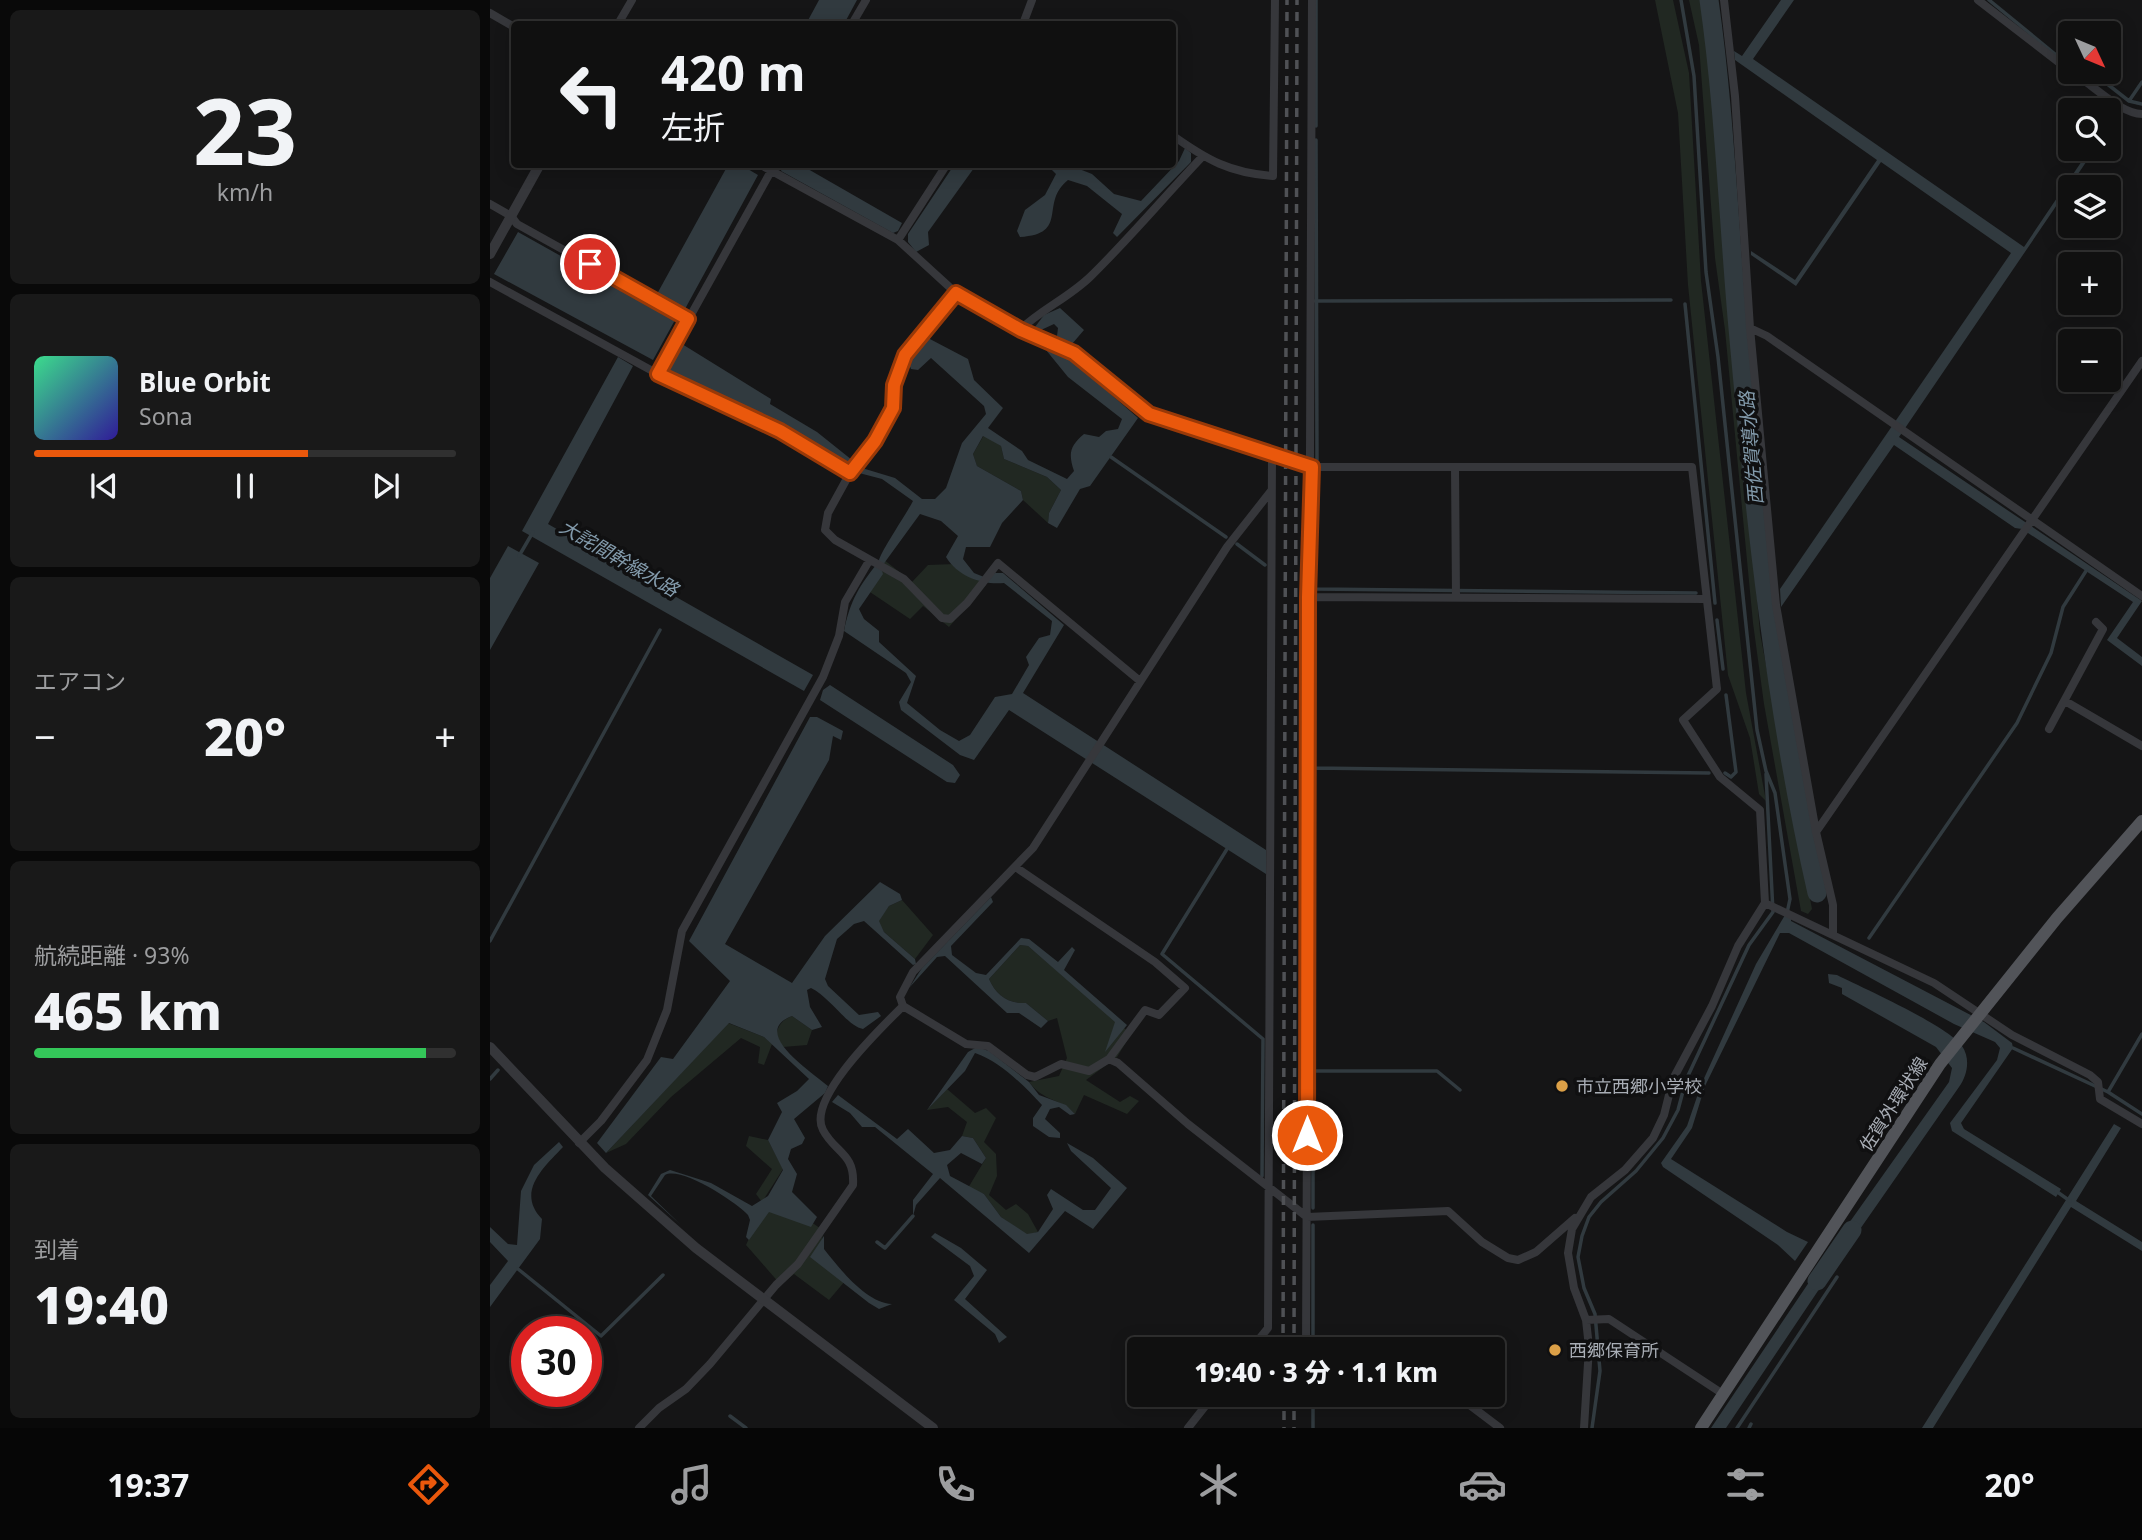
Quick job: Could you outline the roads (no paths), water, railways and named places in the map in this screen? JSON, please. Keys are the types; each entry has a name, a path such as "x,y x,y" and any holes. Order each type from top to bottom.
{"main road":[{"name":"佐賀外環状線","path":"1701,1428 1940,1065 1980,1011 2142,821"}],"street":[{"path":"620,21 632,0"},
{"path":"854,21 866,0"},
{"path":"1024,21 1032,0"},
{"path":"1176,138 1198,154 1245,174 1273,176 1275,0"},
{"path":"1306,1337 1312,0"},
{"path":"1724,0 1735,96 1750,328 1776,605 1816,832 1833,905 1833,935"},
{"path":"1978,0 2058,62"},
{"path":"490,13 511,25"},
{"path":"2093,84 2121,108 2131,114 2142,114"},
{"path":"1021,330 1042,309 1063,299 1089,278 1198,154"},
{"path":"491,253 538,168"},
{"path":"658,374 773,168 898,240 956,293 1021,330 1074,353 1149,414 1272,456 1312,467 1692,467 1717,689 1683,720 1720,777 1760,810 1765,903 1738,946 1712,1006 1673,1079 1664,1115 1653,1138 1625,1170 1591,1198 1577,1216 1536,1252 1518,1260 1508,1258 1482,1242 1447,1211 1307,1217 1269,1189 1118,1063 1109,1059"},
{"path":"898,240 944,168"},
{"path":"490,204 511,216 517,224 688,319"},
{"path":"490,282 658,374 780,431 850,473"},
{"path":"956,293 905,355 894,385 893,408 875,441 850,473 828,513 825,530 835,540 904,579 942,618 950,619 998,563 1140,681"},
{"path":"1750,328 1767,336 2142,596"},
{"path":"1816,832 2142,362"},
{"path":"1261,1337 1268,1328 1272,456"},
{"path":"1455,467 1456,597"},
{"path":"1017,868 1155,962 1185,988 1159,1015 1145,1010 1109,1059 1089,1071 1060,1064 1035,1077 1027,1075 988,1046 966,1044 903,1006 900,997 913,972 1017,868 1227,547 1271,491"},
{"path":"579,1143 601,1121 647,1060 667,1010 682,931 819,684 839,636 845,601 869,561"},
{"path":"1308,597 1705,599"},
{"path":"2049,729 2103,629 2096,622"},
{"path":"2065,701 2142,746"},
{"path":"1765,903 1934,983 1980,1011 2012,1035 2091,1075 2098,1083 2100,1099 2142,1124"},
{"path":"639,1428 659,1408 686,1389 763,1299 798,1264 853,1185 854,1171 845,1153 823,1130 820,1118 822,1105 861,1047 903,1006"},
{"path":"490,1047 579,1143 696,1248 933,1428"},
{"path":"1577,1216 1568,1253 1574,1288 1586,1320 1590,1373 1584,1428"},
{"path":"1586,1320 1609,1318 1723,1394"},
{"path":"1188,1428 1205,1407"},
{"path":"1471,1407 1500,1428"}],"waterway":[{"path":"1316,0 1316,126"},
{"path":"1681,0 1694,76 1706,272 1718,357 1757,730 1766,771 1775,793 1790,899 1787,913"},
{"name":"西佐賀導水路","path":"1709,0 1758,534 1777,678 1817,893"},
{"path":"1989,0 2058,56"},
{"path":"2129,101 2142,82"},
{"path":"2107,84 2129,101 2142,104"},
{"path":"1316,140 1317,460"},
{"path":"1315,301 1671,300"},
{"path":"1685,304 1715,603"},
{"path":"1111,457 1226,537"},
{"path":"1317,476 1315,589 1696,593"},
{"path":"519,556 533,532"},
{"path":"1237,544 1265,565"},
{"path":"1869,938 2017,723 2051,653 2063,607 2086,571"},
{"path":"1314,907 1315,604"},
{"path":"1717,620 1723,669"},
{"path":"490,941 660,630"},
{"path":"1725,773 1731,777 1736,772 1726,695"},
{"path":"1313,768 1709,773"},
{"path":"1592,1428 1600,1371 1595,1314 1584,1288 1578,1257 1582,1236 1589,1217 1601,1202 1636,1171 1663,1138 1678,1110 1686,1080 1749,945 1773,912 1766,774"},
{"path":"1227,849 1162,954 1263,1039 1262,1176"},
{"path":"1313,920 1313,1208"},
{"path":"2108,1092 2142,1034"},
{"path":"2013,1048 2108,1092 2142,1114"},
{"path":"490,1079 498,1070"},
{"path":"1313,1071 1437,1071 1460,1090"},
{"path":"2056,1191 2070,1201"},
{"path":"877,1242 885,1248 913,1216"},
{"path":"1313,1225 1313,1337"},
{"path":"1817,1281 1852,1230"},
{"path":"518,1269 601,1336 663,1275"},
{"path":"1737,1428 1837,1277"},
{"path":"1313,1407 1313,1428"},
{"path":"730,1416 746,1428"},
{"path":"1749,1428 1751,1424"}],"railway":[{"path":"1283,1337 1287,0"},
{"path":"1294,1337 1297,0"},
{"path":"1284,1407 1284,1428"},
{"path":"1294,1407 1294,1428"}],"place":[{"name":"市立西郷小学校","path":"1562,1086"},
{"name":"西郷保育所","path":"1555,1350"}],"water label":[{"name":"大詫間幹線水路","path":"619,558"}]}
